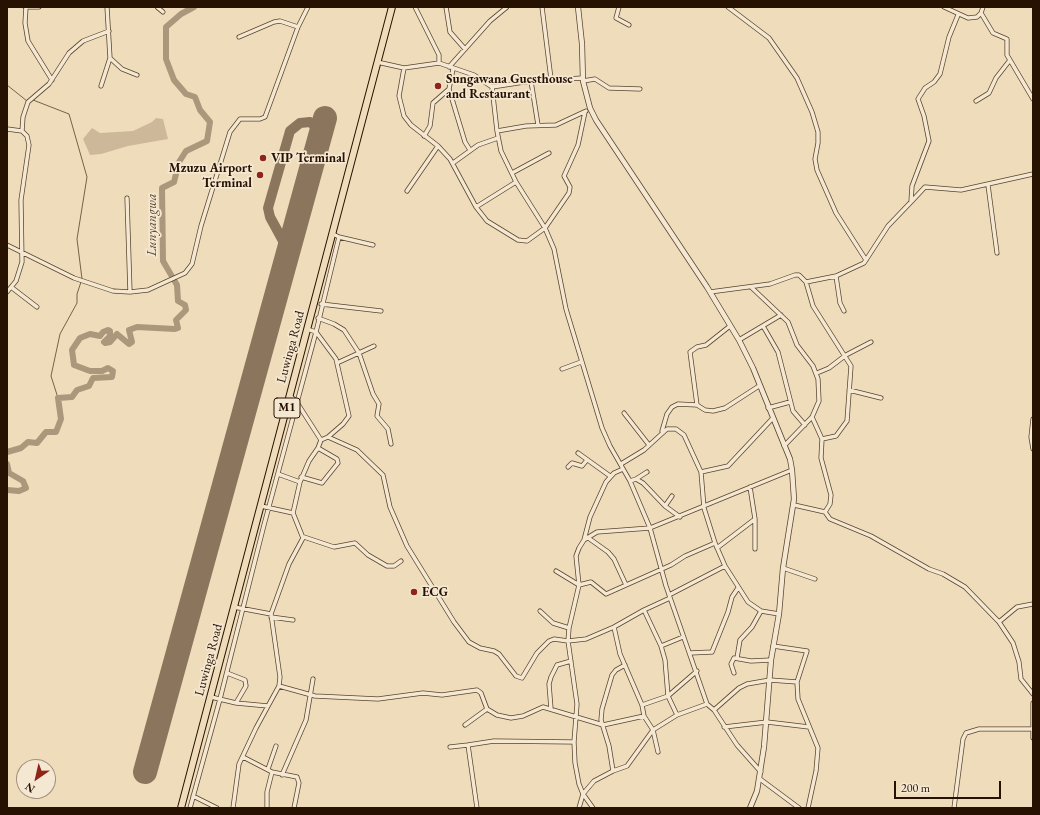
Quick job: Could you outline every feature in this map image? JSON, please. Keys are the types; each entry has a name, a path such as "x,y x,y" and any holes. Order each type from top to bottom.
{"highway":[{"name":"Luwinga Road","path":"181,808 307,329 336,235 377,62 392,7"}],"street":[{"path":"40,7 25,7 25,23 28,40 52,80"},
{"path":"101,86 110,58 107,7"},
{"path":"157,7 163,12"},
{"path":"8,247 79,280 112,291 130,292 148,290 185,273 190,267 230,130 238,120 245,118 260,119 265,117 298,27 308,7"},
{"path":"415,7 439,55 439,63"},
{"path":"446,7 450,32 464,49"},
{"path":"470,150 466,142 449,88 451,68 464,49 490,21 507,7"},
{"path":"542,7 551,79"},
{"path":"578,7 583,80 590,108 596,120 710,292 739,340 784,446 792,470 794,505 783,568 779,614 771,660 767,722 761,772 758,791 750,808"},
{"path":"619,7 616,18 629,25"},
{"path":"728,7 769,38 797,78 812,112 818,132 818,143 815,159 819,175 836,213 866,260"},
{"path":"944,7 958,15 971,18 977,17 981,13 982,7"},
{"path":"981,13 993,33 1007,38 1006,53 1033,99"},
{"path":"911,202 912,186 929,141 924,116 918,100 921,92 940,74 949,37 958,15"},
{"path":"239,37 274,22 280,21 298,27"},
{"path":"22,131 23,117 28,102 52,80 71,50 88,38 109,32"},
{"path":"110,58 122,69 137,75"},
{"path":"976,101 989,93 996,78 1010,60"},
{"path":"377,62 404,68 439,63 474,75 492,87 551,79 594,79 609,88 640,89"},
{"path":"404,68 400,90 401,109 407,121 438,146 453,163 476,207 487,221 518,240 527,241 545,228 569,193 570,187 564,176 578,145 586,112"},
{"path":"530,81 538,125"},
{"path":"492,87 501,151 516,182 545,228 554,249 566,310 602,428 610,446 630,481 650,528 670,597 683,637 697,671 707,704 714,710 724,727 761,772"},
{"path":"424,136 430,126 433,103 449,88"},
{"path":"497,131 562,123 586,112 590,108"},
{"path":"7,129 22,131 27,136 29,145 21,200 23,253 20,269 7,292"},
{"path":"453,163 478,144 498,138"},
{"path":"407,191 438,146"},
{"path":"512,173 549,153"},
{"path":"806,282 836,276 860,266 866,260 888,226 925,187 961,190 1033,174"},
{"path":"476,207 516,182"},
{"path":"988,185 997,253"},
{"path":"127,198 130,292"},
{"path":"190,808 227,674 258,546 283,456 288,432 316,332 336,235 373,245"},
{"path":"710,292 751,287 776,282 795,275 800,275 806,282 813,306 846,355 851,366 849,410 846,424 836,436 822,439"},
{"path":"836,276 840,303 844,311"},
{"path":"11,287 37,308"},
{"path":"751,287 788,322 797,344 817,373 820,396 812,417 784,446"},
{"path":"321,304 381,311"},
{"path":"739,340 781,315"},
{"path":"318,318 334,324 344,330 359,353 373,394 379,404 377,416 388,429 391,444"},
{"path":"697,405 690,352 697,347 706,345 730,326"},
{"path":"763,326 778,352 786,379 790,402 796,415 805,425"},
{"path":"307,329 316,332 330,349 337,363 349,416 344,424 328,437 321,440 301,477 293,513 304,537 334,548 355,543 368,555 387,566 394,566 402,562"},
{"path":"817,373 832,366 846,355 871,342"},
{"path":"337,363 374,346"},
{"path":"562,369 581,362"},
{"path":"620,464 649,445 662,431 667,414 672,407 678,404 697,405 705,410 713,411 725,408 759,386"},
{"path":"849,390 881,398"},
{"path":"290,396 296,402 321,440"},
{"path":"768,408 790,402"},
{"path":"624,414 649,445"},
{"path":"812,417 822,439 821,458 831,495 830,504 825,512"},
{"path":"701,472 728,466 772,419"},
{"path":"1033,419 1031,437 1033,449"},
{"path":"282,425 288,432"},
{"path":"662,431 667,429 676,429 684,435 701,472 704,508 715,544 725,566 738,588 748,602 760,611 779,614"},
{"path":"328,437 357,450 383,475 390,507 407,546 454,622 469,642 480,648 494,651 499,654 512,672 522,678 537,653 549,641 554,639 568,641 595,636 670,597 725,566"},
{"path":"301,477 322,483 338,463 337,459 318,448"},
{"path":"275,452 283,456"},
{"path":"578,453 610,476"},
{"path":"274,458 281,463"},
{"path":"568,467 572,463 582,466 587,460"},
{"path":"593,808 578,784 575,763 574,742 576,690 568,641 569,628 579,585 576,556 586,538 590,517 610,476 623,469"},
{"path":"586,538 604,531 650,528 704,508 792,470"},
{"path":"630,481 647,472"},
{"path":"278,474 300,482"},
{"path":"636,479 646,486 665,506 680,517"},
{"path":"266,487 274,488"},
{"path":"750,487 755,519 755,549"},
{"path":"665,506 672,496"},
{"path":"794,505 825,512 830,519 871,536 929,569 960,583 979,600 999,622 1015,648 1024,684 1033,694"},
{"path":"261,506 293,513"},
{"path":"717,548 755,519"},
{"path":"256,524 264,525"},
{"path":"233,808 237,770 256,728 279,686 280,677 272,616 291,559 304,537"},
{"path":"586,538 608,552 614,559 626,585"},
{"path":"251,543 258,546"},
{"path":"556,571 579,585 591,582 606,594 662,570 685,556 715,544"},
{"path":"249,551 256,554"},
{"path":"783,568 816,579"},
{"path":"690,653 712,652 728,612 732,597 738,588"},
{"path":"999,622 1016,607 1033,604"},
{"path":"234,607 242,610 293,620"},
{"path":"644,610 661,646 665,660 668,696 677,715"},
{"path":"737,658 740,640 752,627 760,611"},
{"path":"540,612 553,623 569,628"},
{"path":"614,627 625,665 642,705 644,716 653,730 658,752"},
{"path":"661,646 683,637"},
{"path":"773,646 807,651 797,682 798,699 818,748 818,759 808,808"},
{"path":"734,673 732,661 734,658 751,661 771,660"},
{"path":"551,709 549,684 551,677 557,664 571,661"},
{"path":"612,771 609,746 601,720 602,709 612,675 616,670 625,665"},
{"path":"642,705 668,696 697,671"},
{"path":"227,674 246,680 246,686 236,703"},
{"path":"282,775 306,720 313,679"},
{"path":"714,710 739,688 756,681 770,680 797,682"},
{"path":"279,686 311,695 388,698 423,693 442,695 477,690 481,693 487,709 497,715 511,718 523,716 543,708 551,709 576,718 603,725 644,716"},
{"path":"211,697 236,703 268,706"},
{"path":"1033,703 1033,738"},
{"path":"579,808 583,794 594,782 612,771 627,766 653,730 677,715 707,704"},
{"path":"465,726 487,709"},
{"path":"724,727 767,722 809,728"},
{"path":"954,808 963,739 966,733 979,729 1032,729"},
{"path":"450,747 494,741 574,742"},
{"path":"468,745 477,808"},
{"path":"268,769 276,746"},
{"path":"243,757 272,772 297,777 299,779 294,808"},
{"path":"267,808 267,792 272,772"},
{"path":"760,779 799,808"},
{"path":"193,796 217,808"}],"shaded area":[{"path":"156,118 163,119 168,139 128,146 101,154 90,155 83,139 92,128 100,133 133,131 152,122"}],"waterway":[{"name":"Lunyangwa","path":"7,452 21,448 28,442 37,443 46,432 56,432 61,419 58,398 72,397 77,390 89,386 93,378 112,377 113,371 108,368 102,371 90,371 74,365 72,350 80,338 90,334 100,336 103,332 108,330 110,331 110,336 104,342 105,343 110,342 117,334 129,344 132,342 129,330 137,327 178,328 176,320 186,310 185,305 178,301 177,285 163,261 162,188 174,182 179,162 186,151 207,141 210,122 200,110 195,97 186,94 174,80 166,59 166,27 181,14 194,7"},
{"path":"7,85 27,101"},
{"path":"33,100 69,114 87,177 77,239 82,279"},
{"path":"58,398 51,376 60,334 77,303 77,294 81,282"},
{"name":"Lunyangwa","path":"7,464 9,473 23,481 26,488 19,491 7,490"}],"taxiway":[{"path":"288,250 270,217 268,208 290,131 300,123 310,122 316,127 320,136"},
{"path":"281,235 288,234 294,228"}],"runway":[{"path":"145,772 325,118"}],"place":[{"name":"Sungawana Guesthouse and Restaurant","path":"438,86"},
{"name":"VIP Terminal","path":"263,158"},
{"name":"Mzuzu Airport Terminal","path":"260,175"},
{"name":"ECG","path":"414,592"}]}
